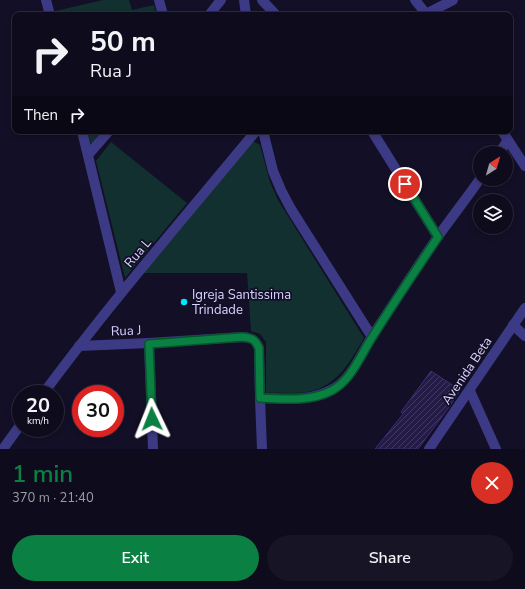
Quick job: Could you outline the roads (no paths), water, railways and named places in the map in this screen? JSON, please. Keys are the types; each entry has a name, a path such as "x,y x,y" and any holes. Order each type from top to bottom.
{"street":[{"path":"46,0 49,12"},
{"path":"159,0 162,12"},
{"path":"211,12 221,0"},
{"path":"244,0 246,12"},
{"path":"262,0 273,12"},
{"path":"416,0 425,12"},
{"path":"432,12 453,0"},
{"path":"83,134 122,292"},
{"path":"88,155 106,134"},
{"name":"Rua L","path":"50,385 122,292 254,134"},
{"path":"264,134 273,171 288,203 372,337"},
{"path":"374,134 438,237"},
{"path":"504,134 525,166"},
{"path":"504,146 508,140"},
{"path":"260,398 306,398 322,395 342,384 438,237 475,186"},
{"name":"Avenida Beta","path":"430,449 525,308"},
{"path":"513,325 525,336"},
{"name":"Rua J","path":"79,346 149,344 242,337 251,338 256,341 259,348 262,449"},
{"path":"149,344 153,449"},
{"path":"470,391 496,449"},
{"path":"2,449 12,436"}],"place":[{"name":"Igreja Santissima Trindade","path":"184,302"}]}
